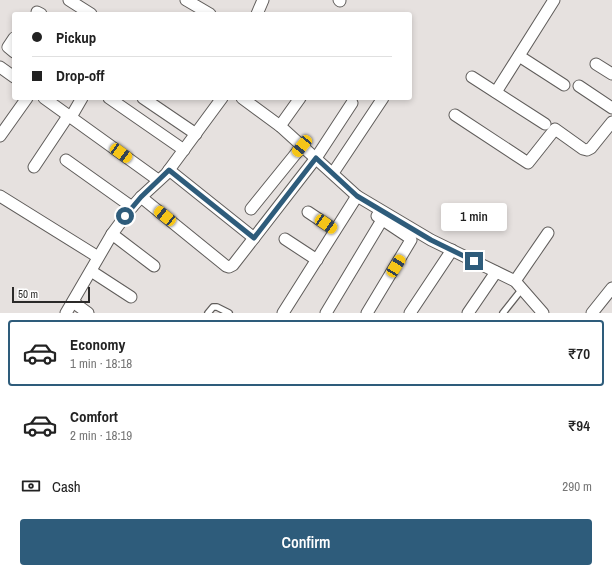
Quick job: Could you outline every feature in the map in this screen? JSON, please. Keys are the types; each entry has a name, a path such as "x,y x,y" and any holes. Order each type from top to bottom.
{"street":[{"path":"69,0 89,12"},
{"path":"186,0 207,12"},
{"path":"259,12 263,0"},
{"path":"496,92 554,0"},
{"path":"12,41 8,47 12,50"},
{"path":"519,56 564,85"},
{"path":"596,64 612,74"},
{"path":"0,67 12,76"},
{"path":"472,77 545,124"},
{"path":"579,86 612,108"},
{"path":"0,136 26,100"},
{"path":"47,100 158,180"},
{"path":"34,168 81,100"},
{"path":"112,100 184,150"},
{"path":"145,100 196,134"},
{"path":"66,313 112,234 132,207 169,170 221,100"},
{"path":"246,100 280,126 333,173 355,199 382,220 410,238 410,242 367,313"},
{"path":"280,126 299,100"},
{"path":"333,173 382,100"},
{"path":"141,197 229,267 233,265 316,158 352,103"},
{"path":"454,115 528,163 555,129 587,150 591,148 612,122"},
{"path":"251,209 302,146"},
{"path":"66,160 132,207"},
{"path":"169,170 254,238"},
{"path":"0,196 98,257"},
{"path":"283,313 355,199"},
{"path":"355,199 431,240 496,272 518,285 543,313"},
{"path":"308,212 335,230"},
{"path":"326,313 382,220"},
{"path":"518,285 548,233"},
{"path":"112,234 154,266"},
{"path":"285,239 317,260"},
{"path":"410,313 452,250"},
{"path":"91,271 131,297"},
{"path":"468,313 496,272"},
{"path":"592,313 612,288"},
{"path":"72,302 88,313"}],"lane":[{"path":"503,313 518,285"},
{"path":"208,313 213,307 217,307 229,313"}],"route":[{"path":"125,216 141,197 169,170 254,238 316,158 357,196 431,240 474,261"}]}
